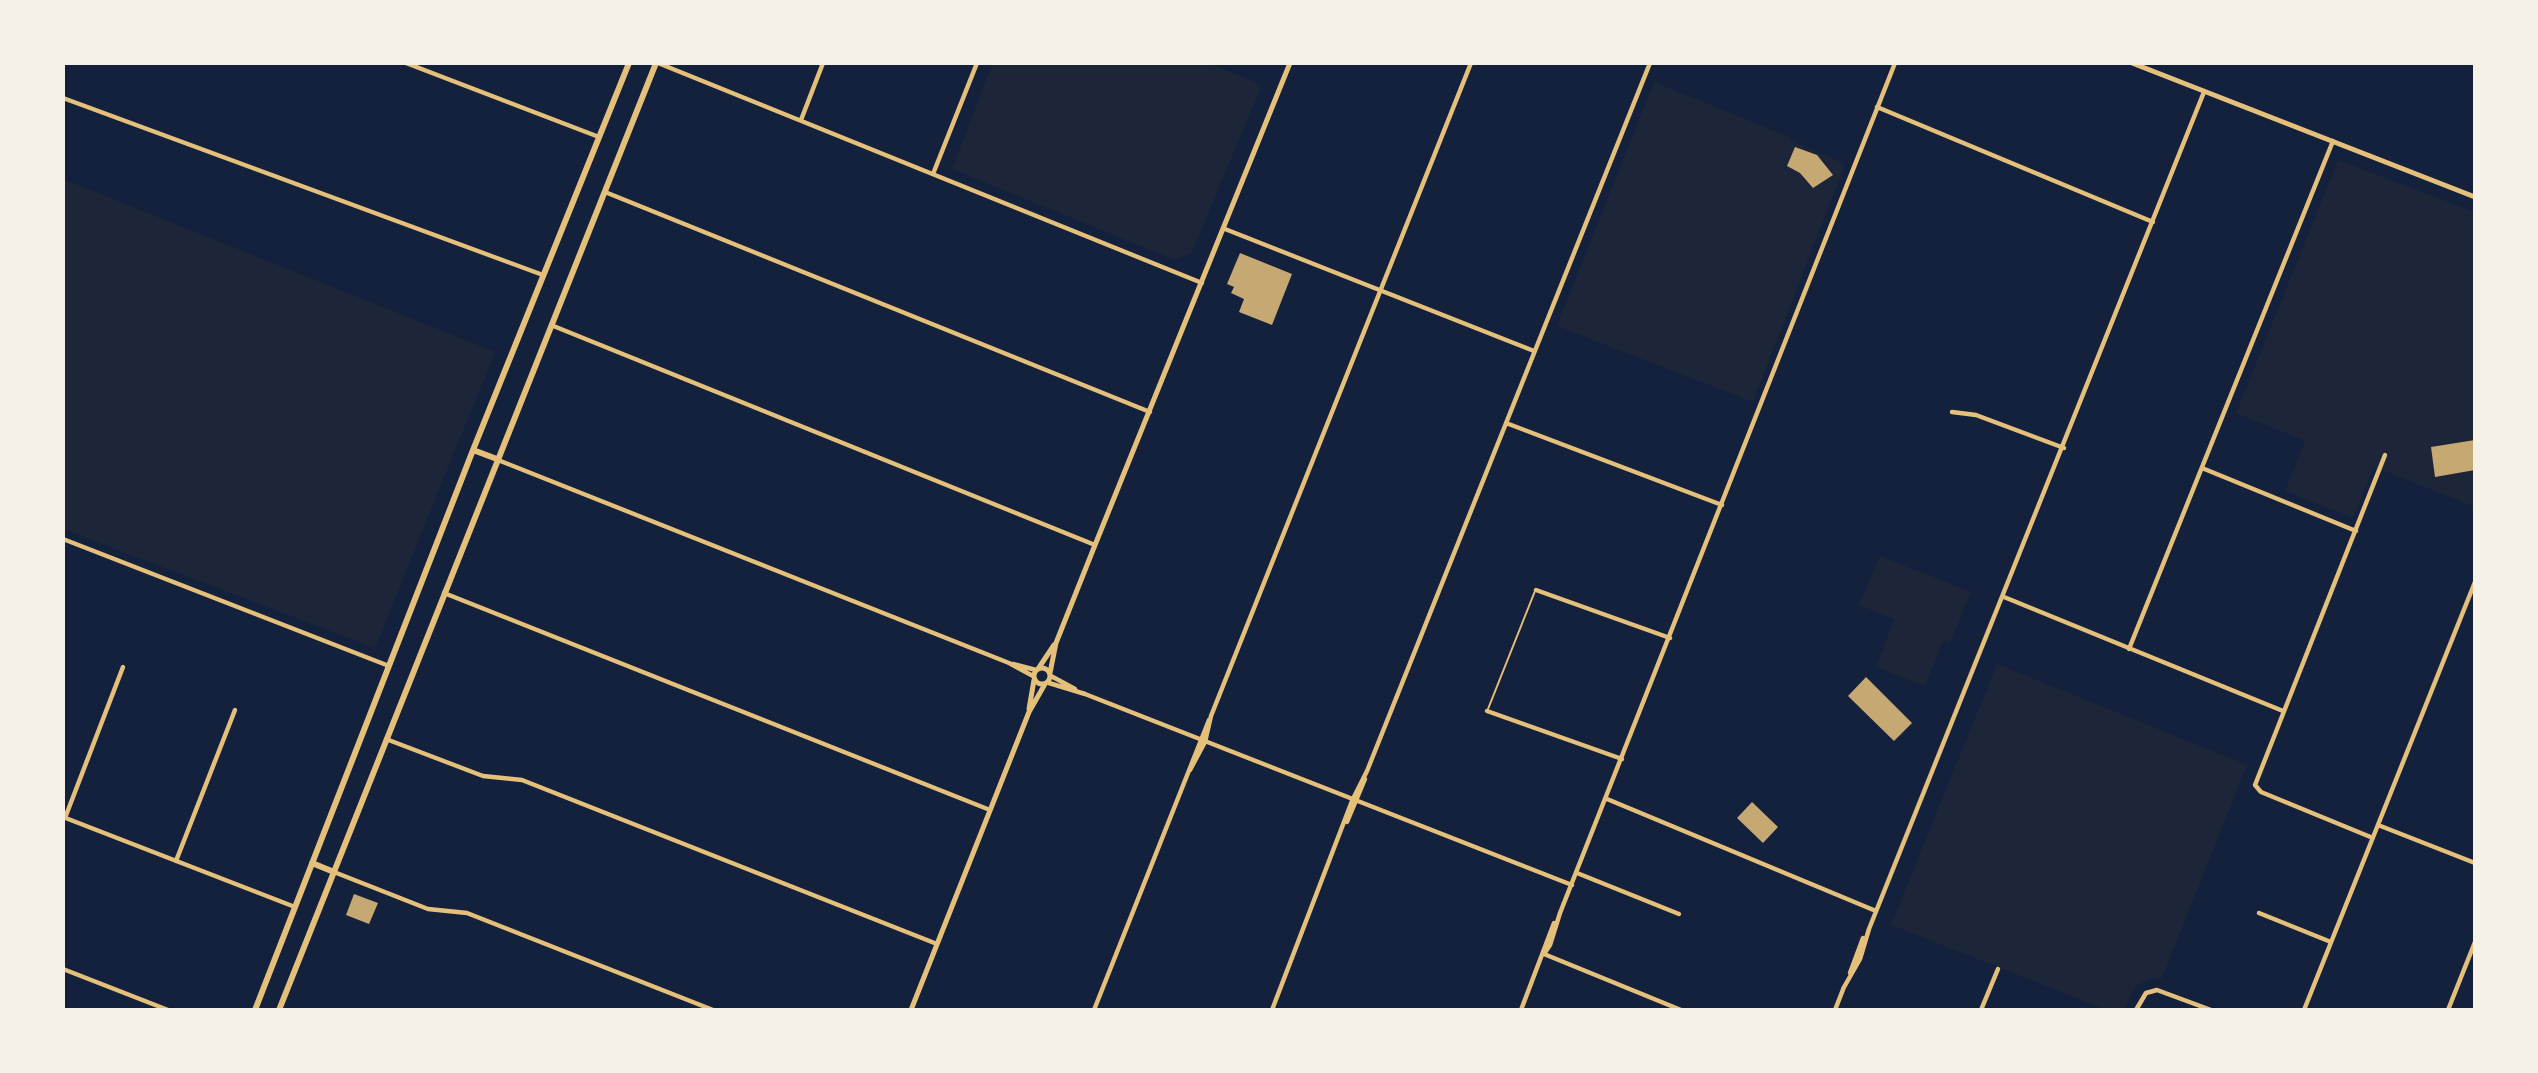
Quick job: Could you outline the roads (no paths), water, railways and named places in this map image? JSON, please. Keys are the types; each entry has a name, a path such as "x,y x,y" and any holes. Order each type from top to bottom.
{"main road":[{"path":"255,1010 473,450 629,63"},
{"path":"279,1010 657,63"},
{"path":"473,450 497,459"},
{"path":"312,863 334,872"}],"street":[{"path":"407,63 600,136"},
{"path":"657,63 1203,283"},
{"path":"801,120 823,63"},
{"path":"933,174 977,63"},
{"path":"911,1010 1029,712 1049,679 1056,643 1290,63"},
{"path":"1094,1010 1471,63"},
{"path":"1272,1010 1650,63"},
{"path":"1521,1010 1550,945 1560,913 1895,63"},
{"path":"2132,63 2149,66 2204,92 2475,197"},
{"path":"1835,1010 1857,950 1869,929 2004,597 2204,92"},
{"path":"63,98 543,275"},
{"path":"1877,107 2153,222"},
{"path":"2129,649 2333,142"},
{"path":"605,192 1150,412"},
{"path":"1225,229 1534,351"},
{"path":"551,326 1095,545"},
{"path":"1952,412 1976,415 2063,448"},
{"path":"1506,423 1722,505"},
{"path":"2373,838 2257,789 2258,774 2385,455"},
{"path":"497,459 1355,802 1572,885"},
{"path":"2202,468 2356,531"},
{"path":"63,538 388,666"},
{"path":"2304,1010 2475,582"},
{"path":"1536,590 1670,638"},
{"path":"444,593 989,810"},
{"path":"2004,597 2283,711"},
{"path":"1029,712 1035,673 1056,643"},
{"path":"123,667 64,817 295,907"},
{"path":"1035,673 1049,679"},
{"path":"176,861 235,710"},
{"path":"1487,711 1622,759"},
{"path":"386,739 483,776 522,780 937,944"},
{"path":"1607,799 1876,911"},
{"path":"2378,825 2475,863"},
{"path":"334,872 428,909 472,915 713,1010"},
{"path":"1577,873 1679,914"},
{"path":"2259,913 2331,942"},
{"path":"2448,1010 2475,942"},
{"path":"1544,954 1681,1010"},
{"path":"1981,1010 1998,969"},
{"path":"63,970 168,1010"},
{"path":"2136,1010 2141,998 2152,990 2162,990 2211,1010"}],"lane":[{"path":"1487,711 1536,590"}]}
